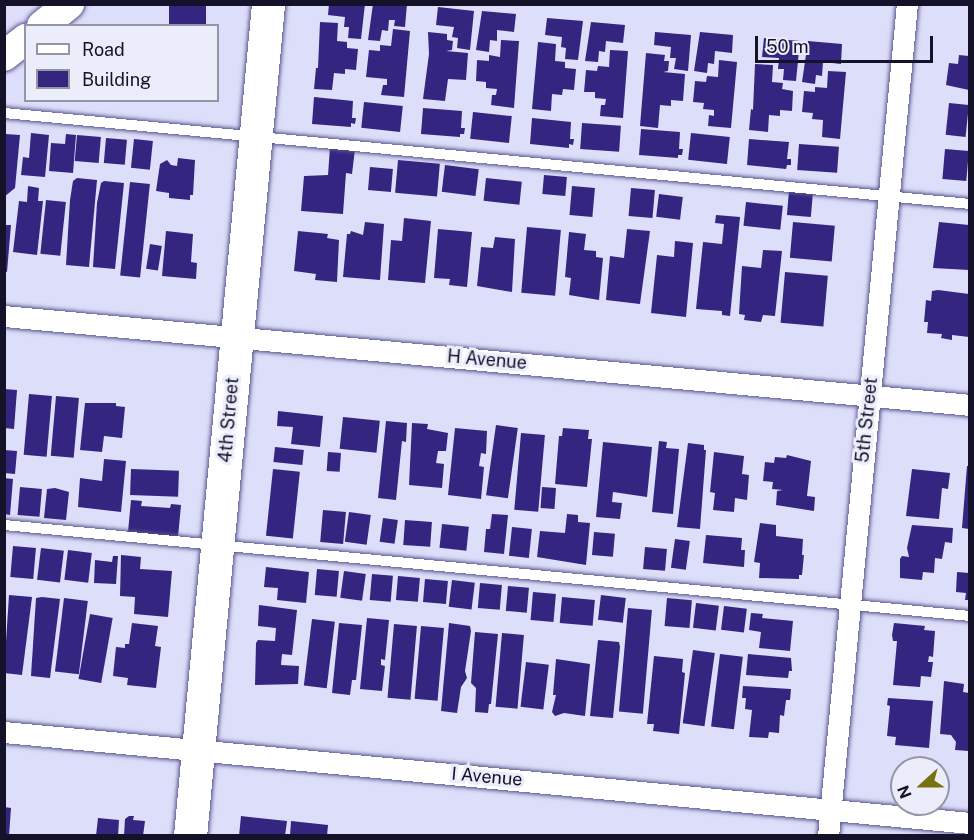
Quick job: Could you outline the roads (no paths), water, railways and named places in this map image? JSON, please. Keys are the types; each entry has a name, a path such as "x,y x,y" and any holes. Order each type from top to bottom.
{"main road":[{"name":"4th Street","path":"190,836 258,137 268,4"}],"street":[{"path":"44,24 69,4"},
{"name":"5th Street","path":"828,836 907,4"},
{"path":"4,56 24,41"},
{"name":"H Avenue","path":"4,316 969,405"},
{"name":"I Avenue","path":"4,732 969,823"}],"lane":[{"path":"4,113 969,204"},
{"path":"4,525 969,616"}]}
